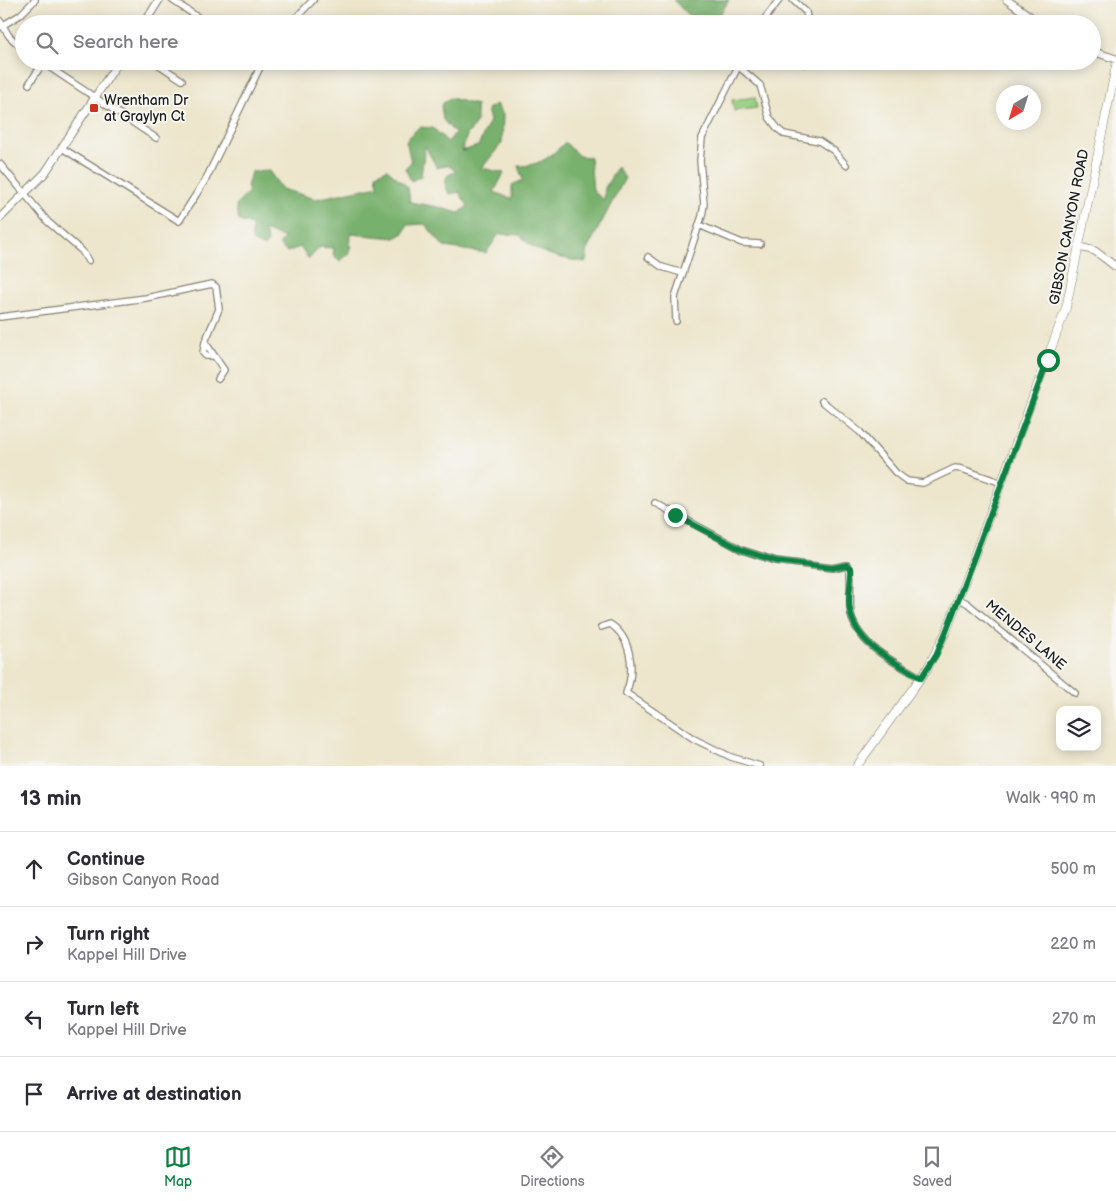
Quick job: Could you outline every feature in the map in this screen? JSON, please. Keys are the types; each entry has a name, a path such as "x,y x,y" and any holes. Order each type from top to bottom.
{"main road":[{"name":"GIBSON CANYON ROAD","path":"857,766 921,678 938,650 1002,484 1066,308 1116,66"}],"street":[{"path":"17,15 29,8 35,0"},
{"path":"150,15 159,0"},
{"path":"172,0 194,15"},
{"path":"298,15 312,0"},
{"path":"768,15 779,0"},
{"path":"792,0 806,12 806,15"},
{"path":"1007,0 1028,15"},
{"path":"15,16 1,25 15,43"},
{"path":"1101,54 1116,59"},
{"path":"29,84 37,70"},
{"path":"53,70 156,138"},
{"path":"0,218 45,173 113,70"},
{"path":"167,70 182,80"},
{"path":"62,148 179,221 206,179 259,70"},
{"path":"676,322 675,297 704,204 700,161 702,138 737,70"},
{"path":"746,70 760,85 769,117 778,130 784,134 811,139 826,145 846,165"},
{"path":"0,164 48,222 82,250 88,261"},
{"path":"699,225 742,243 760,244"},
{"path":"1080,247 1095,251 1116,267"},
{"path":"648,257 662,267 682,273"},
{"path":"0,317 146,298 207,283 214,285 219,309 205,342 224,370 218,379"},
{"path":"822,401 860,432 896,473 907,481 923,483 955,468 962,468 1002,484"},
{"path":"655,503 742,550 776,561 832,568 847,565 851,568 852,577 849,598 851,616 865,642 921,678"},
{"name":"MENDES LANE","path":"959,599 967,603 1025,650 1075,693"},
{"path":"600,628 610,624 616,628 628,651 632,680 626,693 694,739 731,757 760,766"}],"green space":[{"path":"673,0 729,0 720,15 688,15"},
{"path":"755,97 757,108 734,111 732,100"},
{"path":"450,98 476,105 477,122 467,135 462,151 478,146 490,121 487,109 496,104 503,115 502,143 482,168 504,173 494,192 512,199 512,185 523,180 518,166 525,166 544,160 565,142 579,156 590,157 593,191 604,200 605,188 617,167 625,178 588,248 586,262 559,257 541,251 533,247 520,235 499,234 486,253 444,247 425,224 407,225 404,233 395,238 351,234 350,253 340,261 333,255 334,248 320,247 309,259 300,247 287,252 279,245 284,238 264,230 268,242 264,247 252,241 252,225 239,221 236,206 249,191 247,187 251,172 269,171 282,189 316,199 378,186 376,174 387,169 408,187 410,202 459,213 468,206 459,192 449,194 445,185 447,176 456,171 447,165 437,168 425,146 421,176 411,181 405,168 411,162 406,140 419,127 433,128 448,142 455,133 443,120 441,105"}],"place":[{"name":"Wrentham Dr at Graylyn Ct","path":"94,108"}],"route":[{"path":"675,515 742,550 785,564 832,568 847,565 851,568 852,577 849,587 850,610 853,621 865,642 921,678 936,655 946,632 1048,360"}]}
